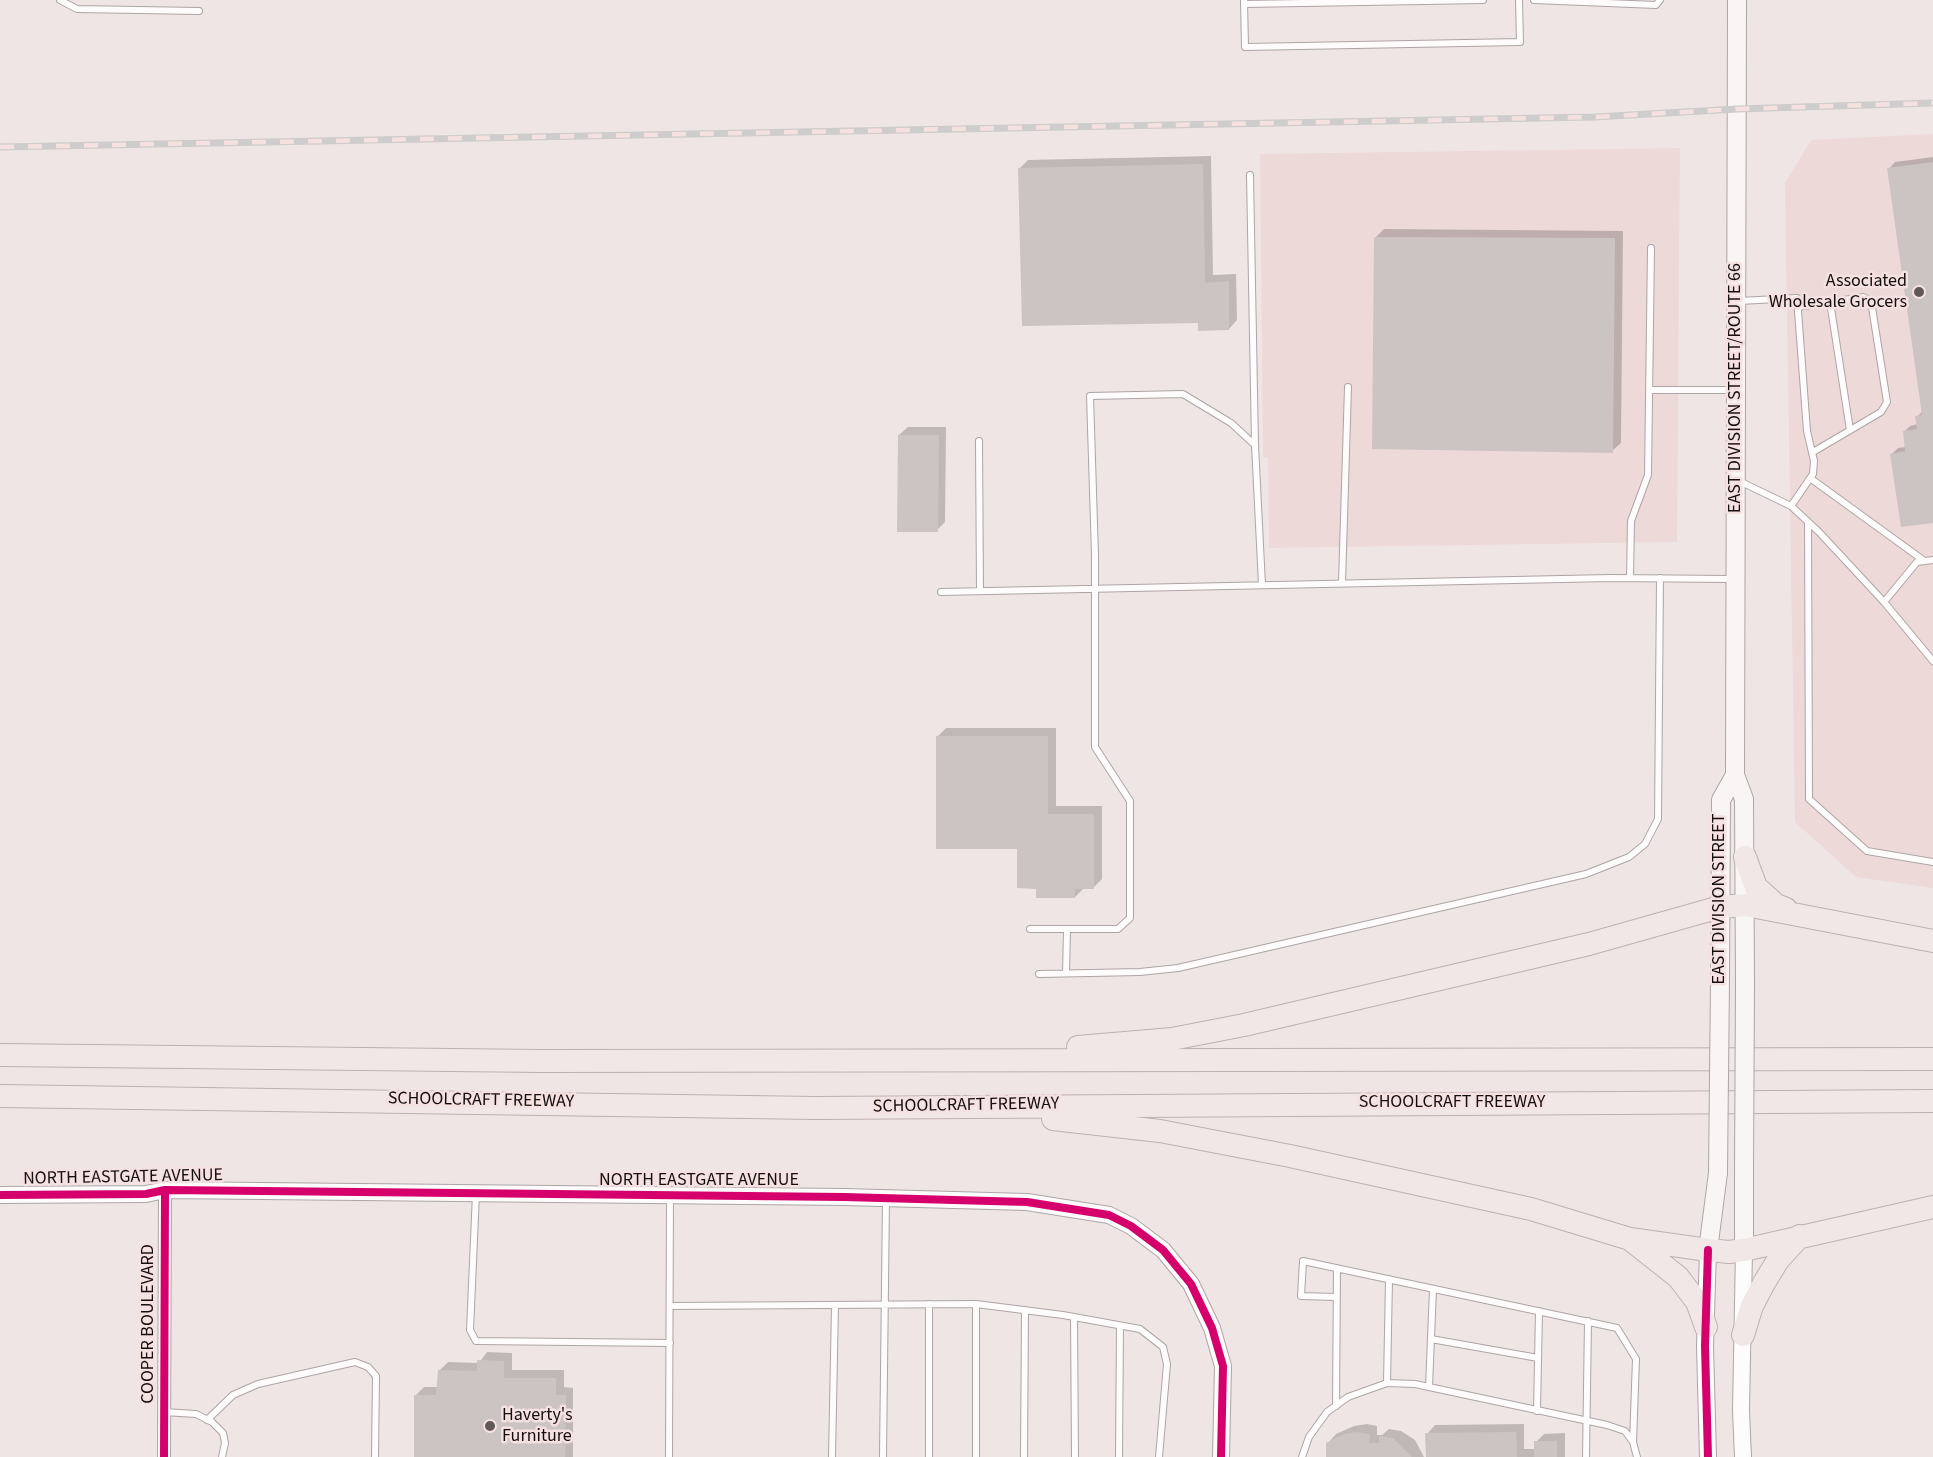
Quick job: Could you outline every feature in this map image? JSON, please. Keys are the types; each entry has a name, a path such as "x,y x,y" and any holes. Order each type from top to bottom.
{"highway":[{"path":"1745,857 1750,877 1764,896 1776,905 1804,915"},
{"path":"812,1061 1100,1046 1190,1036 1588,944 1720,907 1746,905 1933,941"},
{"path":"0,1055 812,1061 1933,1059"},
{"name":"SCHOOLCRAFT FREEWAY","path":"0,1096 815,1108 1933,1101"},
{"path":"815,1108 1072,1120 1160,1131 1531,1209 1630,1239 1729,1252 1933,1207"},
{"path":"1743,1335 1752,1306 1764,1283 1778,1260 1800,1236"},
{"path":"1630,1239 1678,1277 1696,1302 1706,1327"}],"main road":[{"name":"EAST DIVISION STREET/ROUTE 66","path":"1735,775 1737,0"},
{"name":"EAST DIVISION STREET","path":"1735,775 1744,799 1746,905 1744,1250"},
{"name":"EAST DIVISION STREET","path":"1708,1250 1718,1173 1721,800 1735,775"}],"street":[{"name":"NORTH EASTGATE AVENUE","path":"0,1195 146,1194 165,1190 886,1198 1017,1202 1082,1209 1109,1215 1131,1226 1163,1250 1191,1284 1212,1329 1223,1366 1221,1457"},
{"name":"COOPER BOULEVARD","path":"164,1457 165,1190"},
{"path":"1708,1250 1706,1327 1708,1457"},
{"path":"1743,1457 1741,1411 1744,1250"}],"lane":[{"path":"60,0 77,9 199,11"},
{"path":"1483,0 1244,2 1245,46 1520,42 1519,0"},
{"path":"1534,0 1656,4 1660,0"},
{"path":"1250,175 1255,444 1262,585"},
{"path":"1630,578 1631,521 1648,475 1651,248"},
{"path":"1736,302 1797,297 1807,431 1813,452 1813,474 1791,506"},
{"path":"1798,307 1863,297 1871,301 1887,402 1881,412 1813,452"},
{"path":"1830,302 1850,430"},
{"path":"1342,583 1348,387"},
{"path":"1649,390 1735,390"},
{"path":"1030,930 1118,929 1130,918 1130,801 1095,747 1090,396 1183,393 1231,423 1255,444"},
{"path":"979,441 980,591"},
{"path":"1810,478 1923,560"},
{"path":"1736,479 1791,506 1884,602 1933,661"},
{"path":"1808,522 1809,799 1867,851 1933,861"},
{"path":"1884,602 1917,562 1933,560"},
{"path":"941,591 1630,578 1736,579"},
{"path":"1039,974 1140,972 1178,968 1586,874 1629,857 1645,844 1658,819 1660,578"},
{"path":"1066,973 1067,930"},
{"path":"476,1194 470,1330 476,1341 670,1343"},
{"path":"669,1457 670,1196"},
{"path":"883,1457 886,1198"},
{"path":"1336,1297 1301,1296 1303,1261 1617,1328 1636,1359 1633,1442 1637,1457"},
{"path":"1336,1406 1337,1268"},
{"path":"1387,1383 1389,1279"},
{"path":"1429,1387 1433,1288"},
{"path":"929,1304 929,1457"},
{"path":"671,1306 976,1304 1074,1317 1140,1329 1163,1347 1167,1364 1159,1457"},
{"path":"976,1304 976,1457"},
{"path":"832,1457 834,1305"},
{"path":"1024,1457 1025,1310"},
{"path":"1537,1411 1539,1311"},
{"path":"1074,1317 1075,1457"},
{"path":"1586,1457 1588,1321"},
{"path":"1119,1457 1120,1326"},
{"path":"1431,1339 1538,1358"},
{"path":"207,1420 233,1395 258,1384 355,1362 368,1367 376,1376 375,1457"},
{"path":"1302,1457 1309,1437 1326,1412 1348,1397 1387,1383 1416,1384 1587,1421 1625,1431 1633,1442"},
{"path":"164,1412 196,1414 224,1432 225,1443 222,1457"}],"shaded area":[{"path":"1933,134 1933,888 1856,877 1795,822 1785,183 1811,140"},
{"path":"1680,148 1677,542 1269,548 1268,458 1263,457 1260,154"}],"building":[{"name":"Associated Wholesale Grocers","path":"1933,162 1933,523 1901,527 1890,454 1905,451 1903,431 1917,429 1915,416 1922,415 1887,168"},
{"path":"1203,164 1205,283 1229,281 1229,330 1198,331 1198,323 1022,326 1018,168"},
{"path":"1374,237 1615,238 1613,453 1372,449"},
{"path":"898,435 939,435 938,532 897,532"},
{"path":"936,736 1048,736 1048,814 1094,814 1094,889 1075,889 1075,898 1036,898 1036,889 1017,888 1017,849 936,849"},
{"name":"Haverty's Furniture","path":"477,1360 504,1361 504,1378 556,1378 556,1395 566,1395 565,1457 414,1457 414,1395 436,1395 438,1370 477,1371"},
{"path":"1357,1432 1370,1434 1369,1443 1379,1443 1379,1436 1393,1438 1412,1457 1326,1457 1326,1443 1344,1434"},
{"path":"1516,1432 1517,1457 1426,1457 1425,1433"},
{"path":"1534,1441 1557,1441 1557,1457 1534,1457"}],"railway":[{"path":"0,147 1595,117 1737,109 1933,103"}],"cycle path":[{"path":"0,1195 146,1194 165,1190 844,1197 1027,1202 1109,1215 1131,1226 1163,1250 1191,1284 1212,1328 1223,1366 1221,1457"},
{"path":"164,1457 165,1190"},
{"path":"1708,1250 1705,1346 1708,1457"}],"place":[{"name":"Associated Wholesale Grocers","path":"1919,292"},
{"name":"Haverty's Furniture","path":"490,1426"}]}
